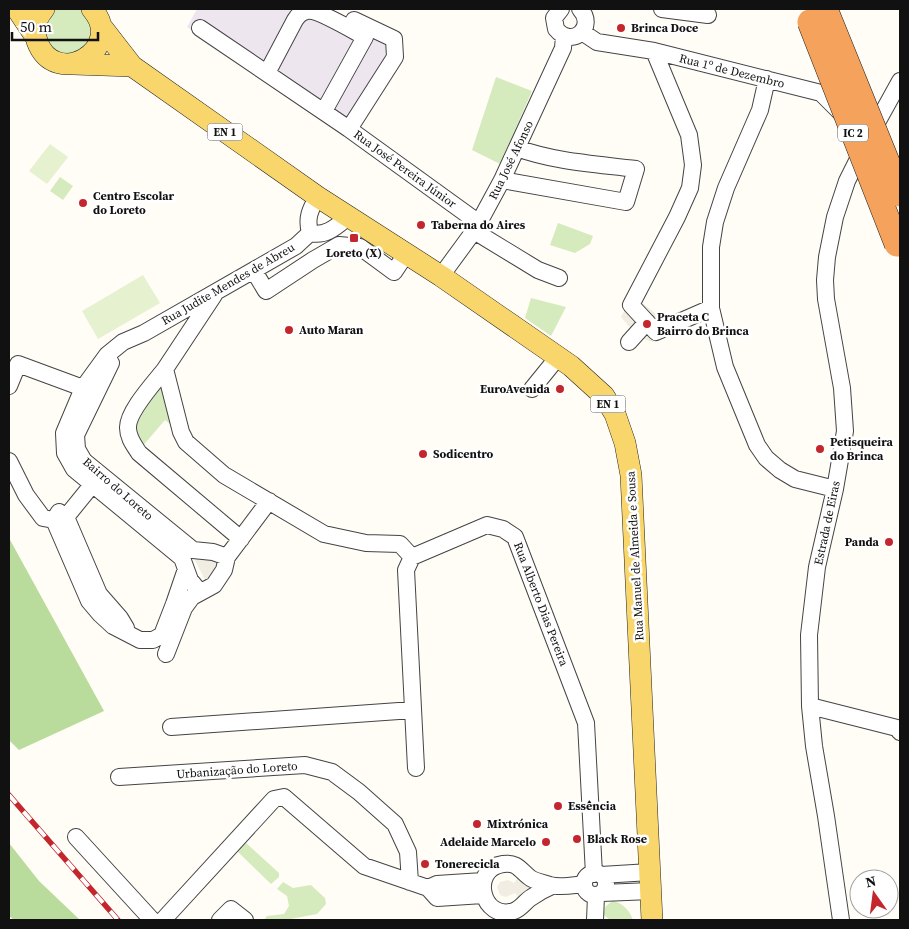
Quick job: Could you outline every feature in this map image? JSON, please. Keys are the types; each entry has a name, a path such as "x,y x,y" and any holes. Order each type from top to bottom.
{"highway":[{"name":"IC 2","path":"817,16 900,194"},
{"name":"IC 2","path":"817,16 897,244"}],"main road":[{"path":"17,9 36,36 40,48 48,58 60,63 132,66"},
{"path":"36,36 36,25 44,9"},
{"name":"EN 1","path":"73,64 85,59 95,51 101,39 97,15"},
{"name":"EN 1","path":"97,15 132,66 318,197"},
{"name":"Rua Manuel de Almeida e Sousa","path":"318,197 440,276 572,366 604,396 611,408 625,442 632,475 640,692 652,920"}],"street":[{"name":"Rua José Pereira Júnior","path":"332,9 394,39 395,57 349,129 477,227 538,270 559,278"},
{"path":"560,9 557,12 554,24 564,36 577,36 582,32 586,22 584,10"},
{"path":"662,9 708,15"},
{"path":"266,73 295,20 301,13 306,11 315,12 364,37 324,112"},
{"path":"200,28 349,129"},
{"name":"Rua 1º de Dezembro","path":"582,32 597,42 654,51 821,93 868,139"},
{"name":"Rua José Afonso","path":"440,276 477,227 502,180 563,48 564,36"},
{"path":"654,51 689,135 693,165 690,188 631,305 656,332 711,308"},
{"path":"767,79 760,110 726,188 715,222 711,247 711,308 725,367 757,445 766,458 780,470 795,479 835,489"},
{"name":"Estrada de Eiras","path":"841,920 814,746 810,706 809,635 817,567 835,489 845,431 842,388 826,299 825,280 827,257 835,217 848,181 868,139 900,81"},
{"path":"502,180 626,202 636,170 532,154 517,148"},
{"path":"310,233 308,225 309,212 318,197"},
{"name":"Rua Judite Mendes de Abreu","path":"144,333 296,246 310,233 323,234 332,230 348,217"},
{"path":"254,270 266,291 339,245 360,247 394,272 406,254"},
{"path":"216,293 165,369 129,418 128,429 131,441 139,453 241,539"},
{"path":"629,342 646,322"},
{"name":"Bairro do Loreto","path":"144,333 123,342 107,355 83,388 64,433 65,453 74,469 182,558 190,580 200,592"},
{"name":"Bairro do Loreto","path":"144,333 112,361 76,435 77,449 84,461 193,550 213,552 227,557"},
{"path":"532,389 558,356"},
{"path":"9,386 18,364 83,388"},
{"path":"165,369 181,432 186,442 224,474 324,534 366,543 400,544 412,557 406,570 416,768"},
{"path":"9,461 26,495 43,518 54,520 89,601 113,626 140,640 153,640 162,635 186,569"},
{"name":"Bairro do Loreto","path":"54,520 89,482"},
{"name":"Bairro do Loreto","path":"89,482 66,517 99,594 120,618 129,635"},
{"path":"166,654 184,608 192,597 214,585 224,570 227,557 269,502"},
{"name":"Rua Alberto Dias Pereira","path":"412,557 487,525 503,529 516,537 586,723 593,877"},
{"path":"810,706 897,728 900,732"},
{"path":"171,727 413,710"},
{"name":"Urbanização do Loreto","path":"120,777 305,765 332,772 359,792 396,824 408,852 410,882"},
{"path":"163,920 274,799 284,797 364,866 428,888 437,884 483,888"},
{"path":"76,838 152,920"},
{"path":"552,886 529,877 519,867 511,864 497,866 486,874 483,888 492,907 507,912 520,908 530,898 552,886 593,877 651,881"},
{"path":"593,877 586,891 599,894 651,881"},
{"path":"595,920 599,894"},
{"path":"220,920 231,909 245,920"}],"shaded area":[{"path":"197,9 317,9 381,41 386,46 386,54 341,130 187,27"},
{"name":"Praceta C Bairro do Brinca","path":"633,295 676,331 652,342 637,336 621,317"},
{"path":"191,552 220,560 206,582"},
{"path":"520,875 534,885 520,900 515,893 506,897 500,895 497,887 500,882 508,880 514,883"}],"green space":[{"path":"53,9 84,9 95,25 87,49 62,56 48,46 44,22"},
{"path":"496,77 532,91 500,164 472,150"},
{"path":"50,144 68,157 47,184 29,171"},
{"path":"60,177 73,186 63,200 50,191"},
{"path":"558,223 593,236 590,244 575,253 550,245"},
{"path":"143,275 160,303 98,339 82,311"},
{"path":"531,298 566,307 551,336 525,318"},
{"path":"162,378 174,420 170,424 165,420 141,448 132,419"},
{"path":"9,538 104,711 19,750 9,740"},
{"path":"245,842 279,873 279,877 271,884 237,851"},
{"path":"9,843 39,881 80,920 14,920 9,916"},
{"path":"283,882 293,888 311,885 325,898 326,904 317,914 285,920 264,920 267,916 284,914 289,906 287,896 277,889"},
{"path":"613,901 626,908 633,920 610,920 604,915 606,906"}],"railway":[{"path":"9,795 118,920"}],"place":[{"name":"Brinca Doce","path":"621,28"},
{"name":"Centro Escolar do Loreto","path":"83,203"},
{"name":"Taberna do Aires","path":"421,225"},
{"name":"Loreto (X)","path":"354,238"},
{"name":"Praceta C Bairro do Brinca","path":"647,324"},
{"name":"Auto Maran","path":"289,330"},
{"name":"EuroAvenida","path":"560,389"},
{"name":"Petisqueira do Brinca","path":"820,449"},
{"name":"Sodicentro","path":"423,454"},
{"name":"Panda","path":"889,542"},
{"name":"Essência","path":"558,806"},
{"name":"Mixtrónica","path":"477,824"},
{"name":"Black Rose","path":"577,839"},
{"name":"Adelaide Marcelo","path":"546,842"},
{"name":"Tonerecicla","path":"425,864"}]}
